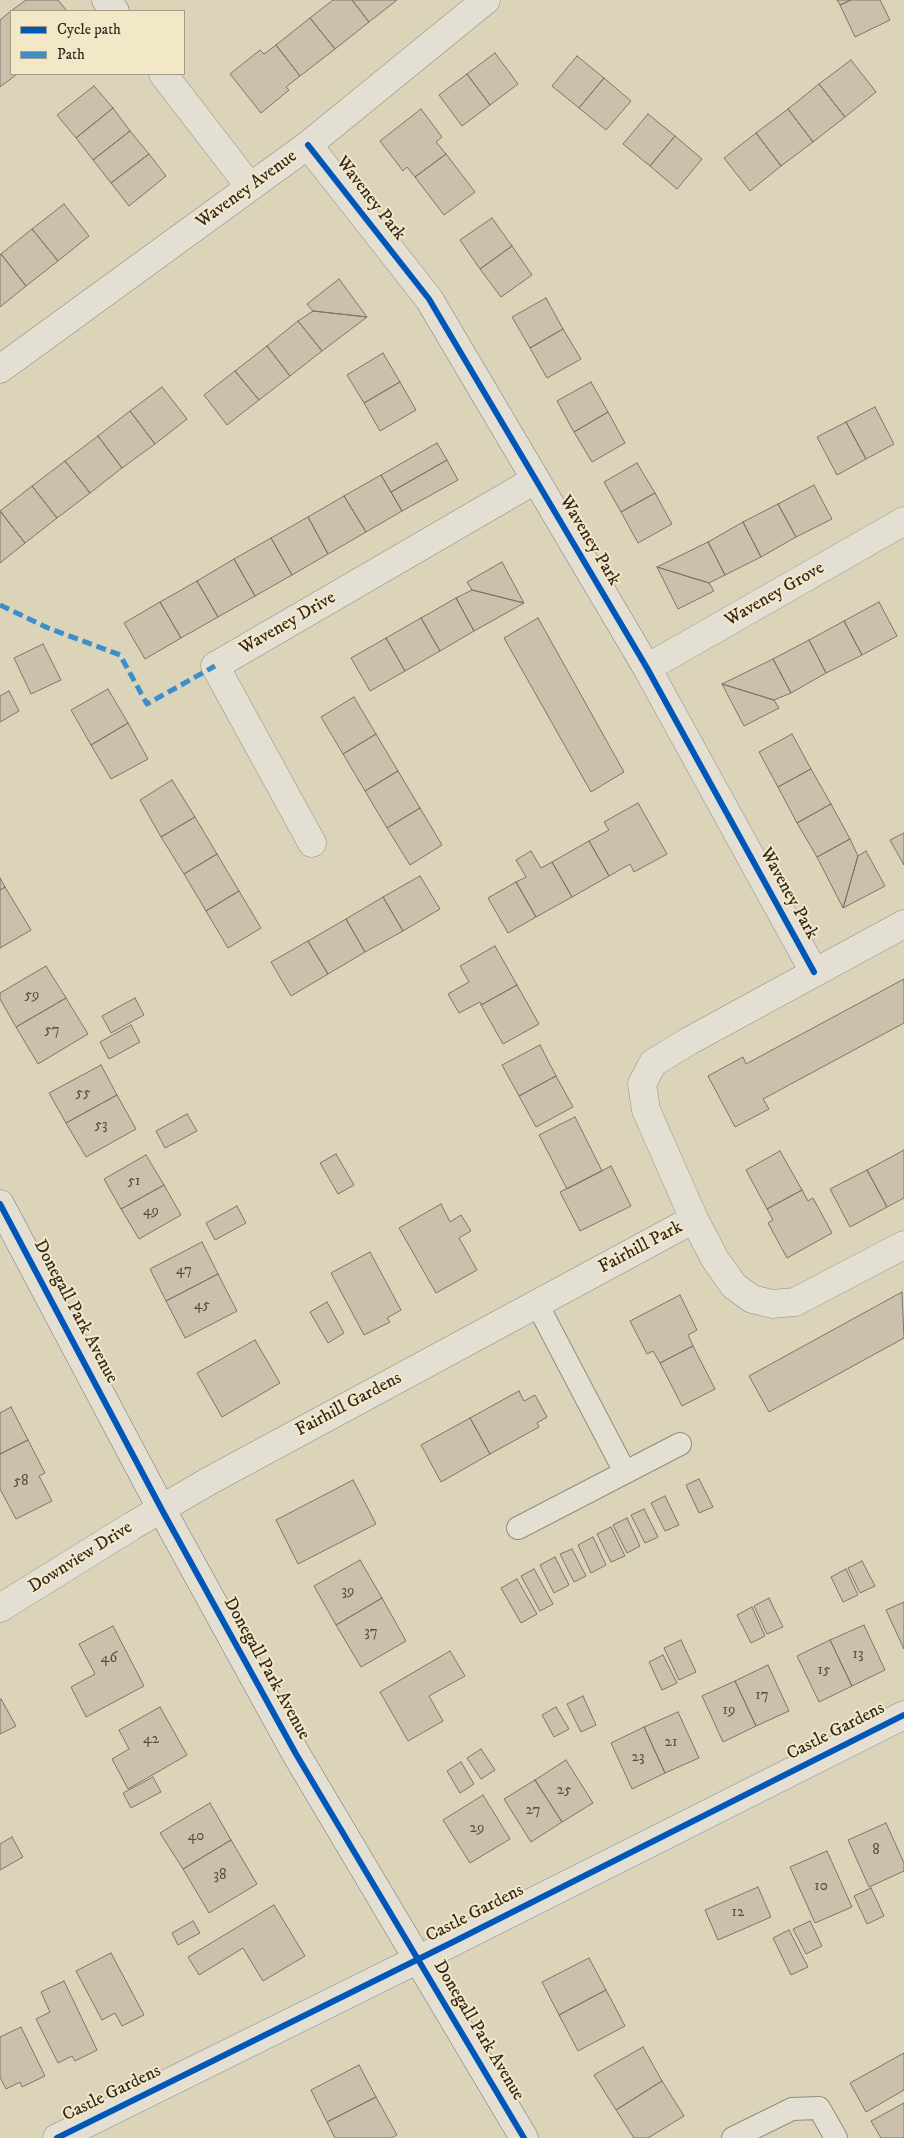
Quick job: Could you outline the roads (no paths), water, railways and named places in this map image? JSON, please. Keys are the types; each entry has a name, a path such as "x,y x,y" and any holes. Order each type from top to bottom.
{"street":[{"path":"106,0 114,10"},
{"name":"Waveney Avenue","path":"0,369 308,145 486,0"},
{"path":"164,75 250,187"},
{"name":"Waveney Park","path":"308,145 430,300 646,668 814,972"},
{"name":"Waveney Drive","path":"312,843 215,666 535,480"},
{"name":"Waveney Grove","path":"646,668 904,521"},
{"path":"694,1218 646,1110 642,1084 652,1063 904,924"},
{"name":"Donegall Park Avenue","path":"0,1204 162,1510 296,1754 524,2138"},
{"name":"Fairhill Park","path":"536,1304 694,1218 715,1258 734,1286 752,1299 772,1304 795,1302 904,1245"},
{"name":"Fairhill Gardens","path":"162,1510 209,1481 536,1304"},
{"name":"Downview Drive","path":"0,1608 132,1526 162,1510"},
{"name":"Castle Gardens","path":"57,2138 904,1715"}],"lane":[{"path":"536,1304 625,1472"},
{"path":"518,1528 680,1444"},
{"path":"733,2138 792,2109 819,2108 836,2138"}]}
